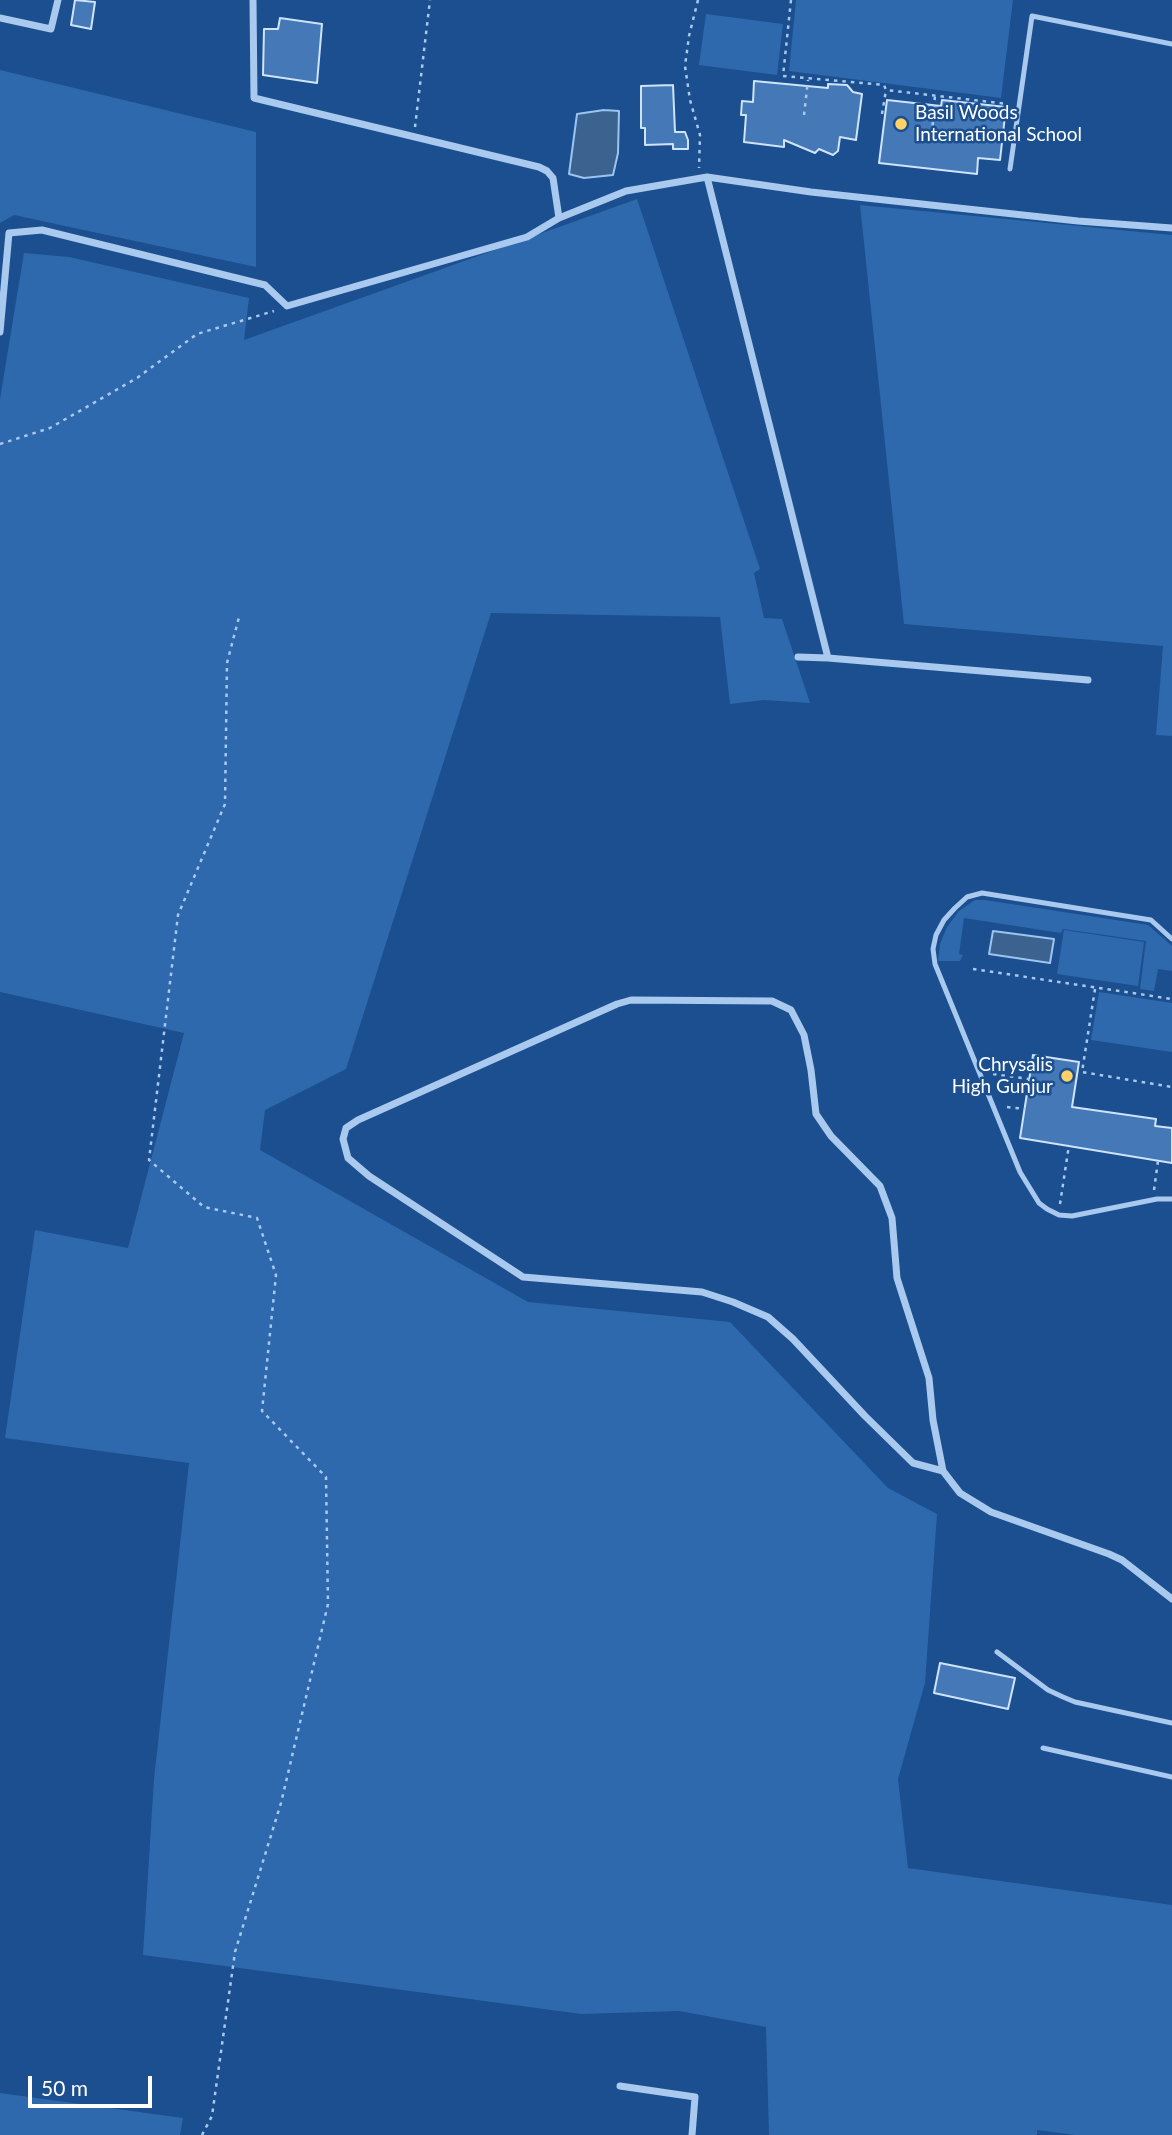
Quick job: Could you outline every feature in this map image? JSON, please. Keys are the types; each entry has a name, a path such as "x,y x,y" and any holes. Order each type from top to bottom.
{"street":[{"path":"0,18 51,29 58,0"},
{"path":"253,0 254,98 539,167 553,178 559,218"},
{"path":"703,177 828,658"},
{"path":"0,332 9,233 42,230 265,285 287,306 527,237 559,218 626,191 703,177 1077,221 1172,228"},
{"path":"798,657 1088,680"},
{"path":"943,1471 913,1463 793,1339 768,1317 702,1292 523,1277 369,1176 348,1158 343,1139 346,1128 358,1120 631,1000 772,1002 791,1010 804,1035 816,1114 831,1136 880,1186 892,1218 897,1278 929,1378 933,1420 943,1471 960,1493 991,1512 1122,1560 1172,1599"},
{"path":"620,2086 695,2097 692,2135"}],"lane":[{"path":"1010,169 1032,16 1172,44"},
{"path":"1172,939 1151,920 982,893 967,897 944,920 936,935 933,949 935,964 1020,1172 1032,1194 1047,1209 1059,1215 1072,1216 1153,1200 1172,1199"},
{"path":"997,1653 1063,1698 1172,1723"},
{"path":"1043,1748 1172,1777"}],"path":[{"path":"414,137 429,0"},
{"path":"698,0 685,66 690,100 700,135 703,177"},
{"path":"791,0 783,76 884,85 886,90 882,114"},
{"path":"804,115 809,79"},
{"path":"886,90 1019,105"},
{"path":"932,134 934,95"},
{"path":"0,444 50,428 137,378 197,334 287,306"},
{"path":"202,2135 212,2116 235,1952 281,1803 328,1604 326,1477 262,1411 276,1275 257,1219 204,1207 149,1160 178,915 225,804 227,663 239,617"},
{"path":"973,969 1172,999"},
{"path":"1095,988 1082,1072 1172,1087"},
{"path":"980,1073 1029,1079"},
{"path":"993,1106 1025,1109"},
{"path":"1059,1215 1069,1145"},
{"path":"1153,1200 1158,1161"}],"shaded area":[{"path":"796,0 1013,0 1001,98 789,71"},
{"path":"706,14 783,24 777,75 699,65"},
{"path":"0,70 256,132 256,267 14,215 0,223"},
{"path":"619,111 618,153 613,175 584,178 569,174 577,114"},
{"path":"637,199 760,569 754,573 764,618 782,619 810,703 764,700 730,704 720,617 491,613 346,1069 265,1110 260,1150 528,1302 730,1322 888,1488 937,1514 925,1683 898,1779 908,1868 1172,1905 1172,2135 1075,2135 1037,2130 1037,2135 769,2135 766,2027 679,2011 581,2014 143,1955 154,1779 189,1463 5,1438 35,1230 128,1248 184,1033 0,992 0,399 24,253 69,257 249,298 244,340"},
{"path":"860,205 1172,235 1172,736 1156,735 1163,646 904,624"},
{"path":"975,900 1148,925 1172,946 1172,971 1158,969 1154,991 1140,989 1146,941 1063,929 1061,933 964,918 959,954 963,955 960,961 938,961 940,944 947,927 959,911"},
{"path":"1064,930 1144,942 1138,986 1057,974"},
{"path":"993,931 1054,939 1050,963 989,954"},
{"path":"1099,992 1172,1003 1172,1052 1091,1040"},
{"path":"0,2093 183,2118 180,2135 0,2135"}],"building":[{"path":"75,0 95,2 91,29 71,25"},
{"path":"280,18 322,24 317,83 263,75 264,29 278,29"},
{"path":"754,81 828,88 828,84 847,85 853,92 862,94 856,140 840,137 838,151 833,155 819,149 815,153 784,140 784,147 744,142 746,115 741,115 742,101 753,102"},
{"path":"673,85 675,132 685,132 688,149 673,149 673,144 645,145 645,128 641,128 641,86"},
{"path":"887,100 941,106 942,100 1006,107 1000,160 978,158 977,174 879,163"},
{"path":"1033,1055 1079,1062 1072,1107 1156,1119 1155,1126 1172,1128 1172,1163 1020,1138"},
{"path":"940,1663 1015,1678 1008,1709 934,1693"}],"place":[{"name":"Basil Woods International School","path":"901,124"},
{"name":"Chrysalis High Gunjur","path":"1067,1076"}]}
